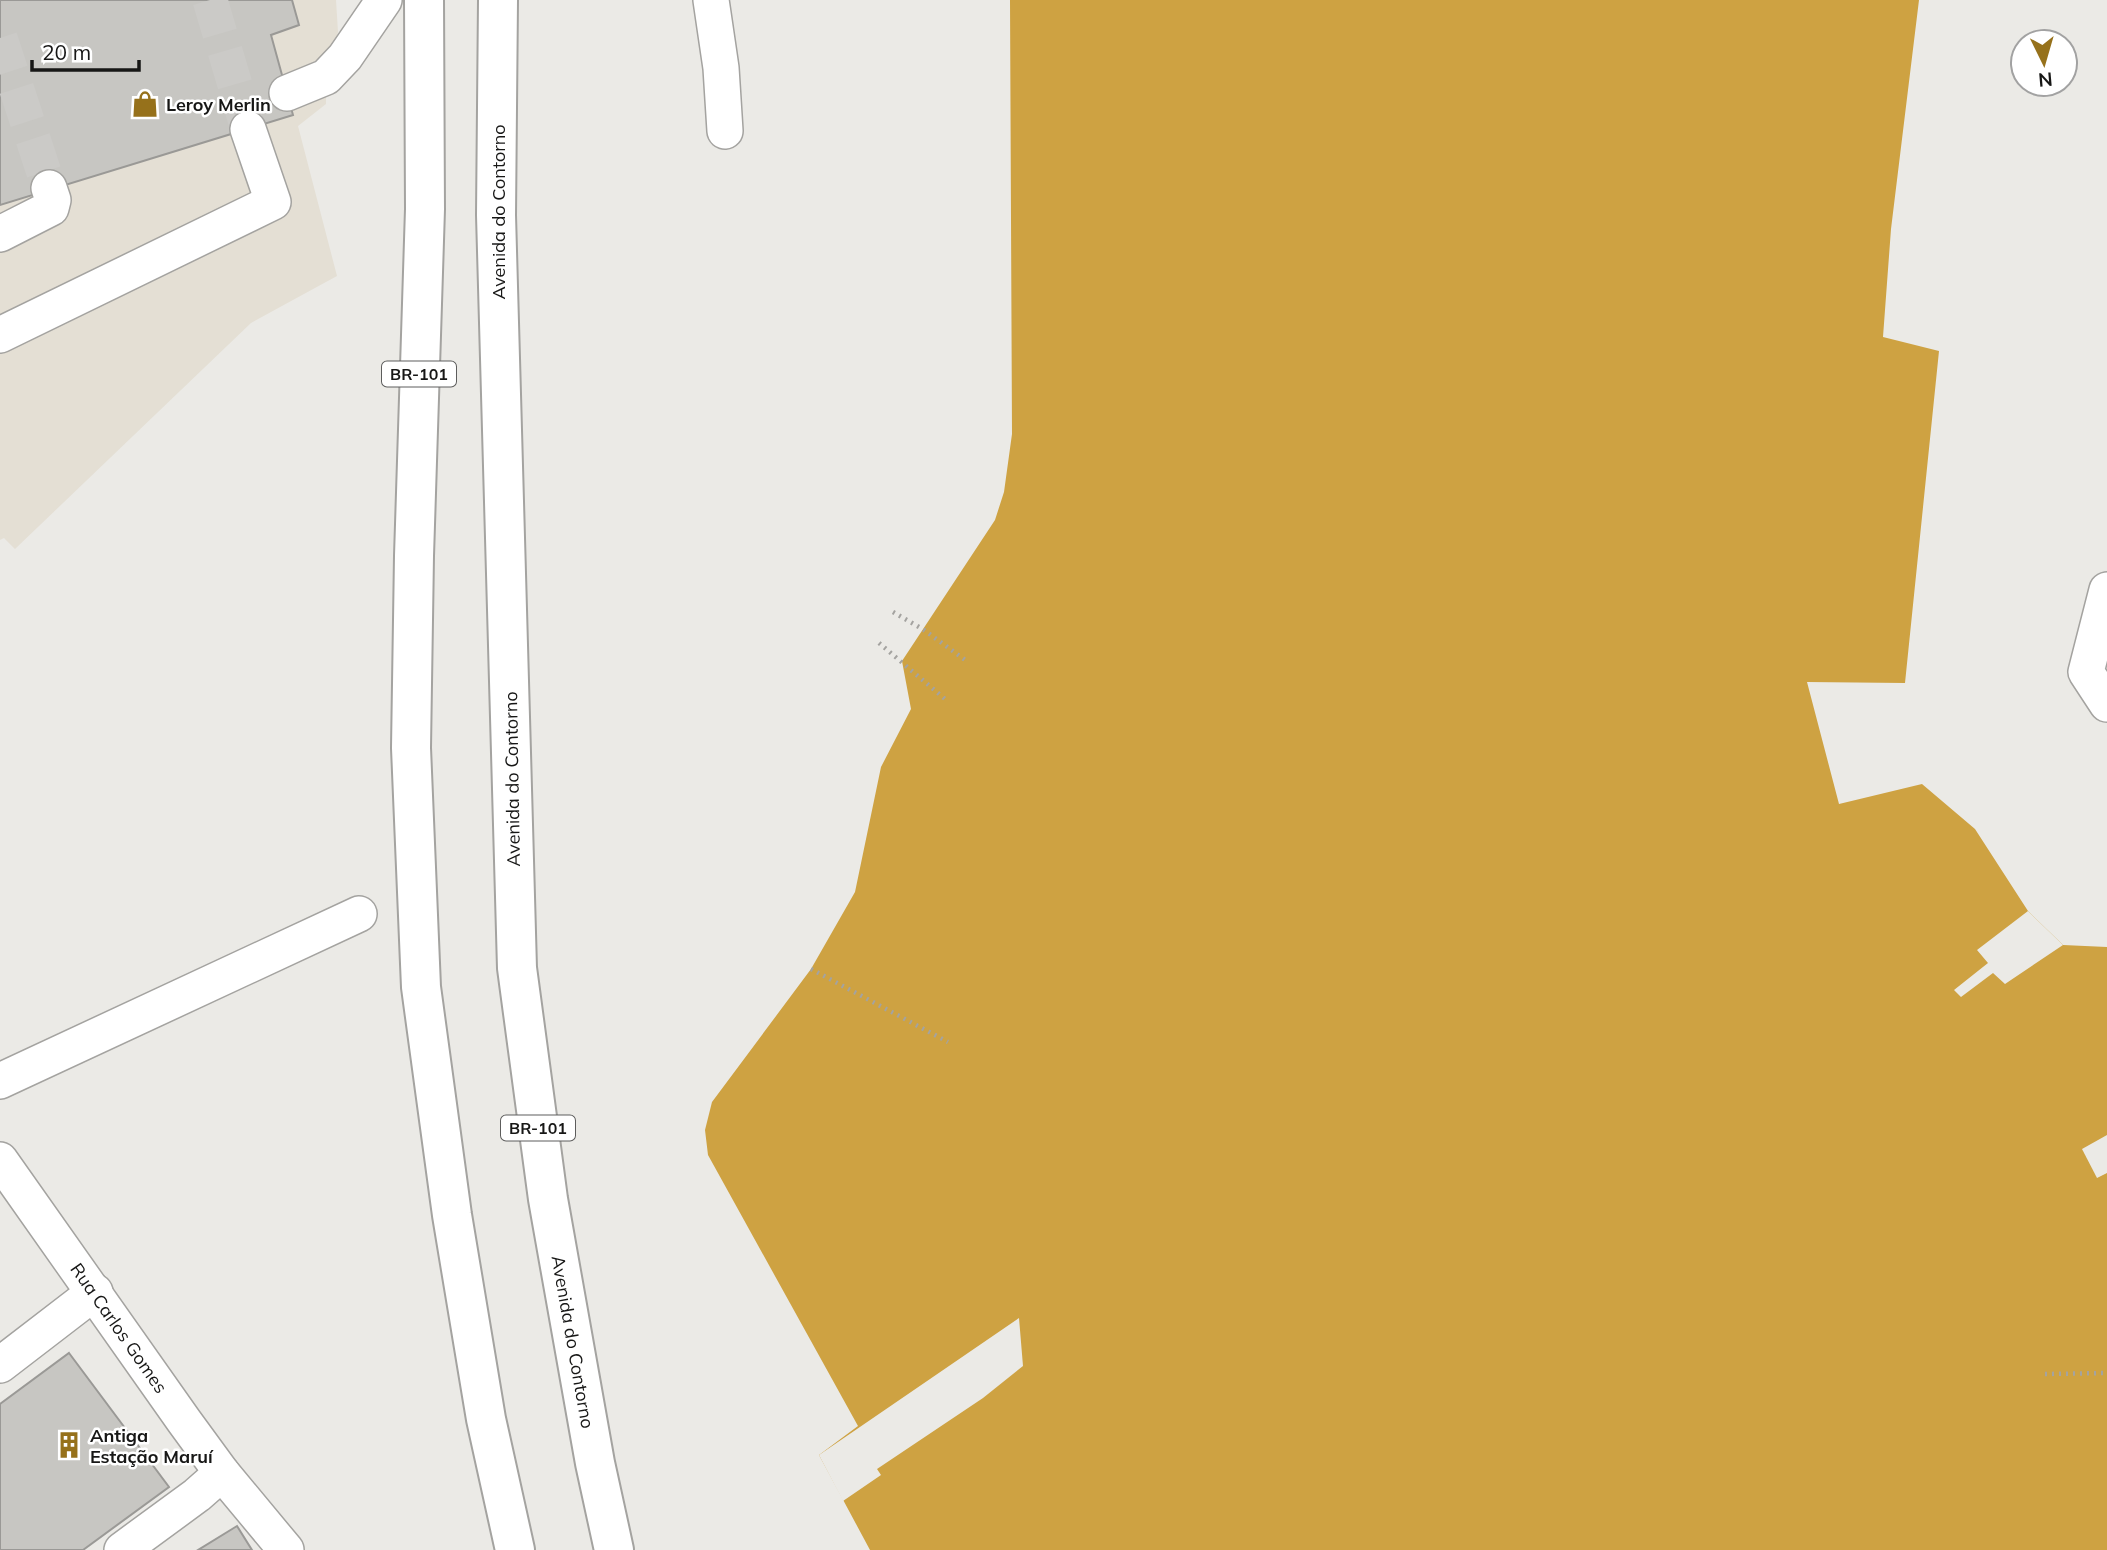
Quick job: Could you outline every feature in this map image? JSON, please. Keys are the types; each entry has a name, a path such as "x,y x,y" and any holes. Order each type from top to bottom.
{"highway":[{"name":"BR-101","path":"424,0 425,209 411,748 421,987 452,1215 486,1419 514,1550"},
{"name":"Avenida do Contorno","path":"498,0 496,215 517,968 548,1199 595,1463 614,1550"}],"street":[{"path":"287,93 326,78 345,57 384,0"},
{"path":"711,0 721,68 724,131"},
{"path":"0,335 273,202 248,129"},
{"path":"0,234 51,208 49,188"},
{"path":"2107,590 2096,666 2107,704"},
{"path":"0,1081 359,914"},
{"name":"Rua Carlos Gomes","path":"0,1160 231,1483 286,1550"},
{"path":"0,1365 95,1292"},
{"path":"122,1550 197,1495 231,1483"}],"path":[{"path":"892,612 968,662"},
{"path":"879,643 945,699"},
{"path":"811,969 948,1042"},
{"path":"2045,1374 2107,1373"}],"shaded area":[{"path":"0,0 336,0 338,32 326,77 326,104 298,126 337,276 251,323 15,549 4,538 0,540"},
{"path":"1010,0 1919,0 1891,229 1883,337 1939,351 1905,683 1807,682 1839,804 1922,784 1975,829 2028,911 2063,945 2107,947 2107,1550 870,1550 819,1455 858,1426 708,1155 705,1130 712,1102 811,969 855,892 881,767 911,709 902,661 995,520 1004,492 1012,434"}],"pier":[{"path":"2028,911 2063,945 2005,984 1993,973 1961,997 1954,990 1988,963 1977,950"},
{"path":"2107,1135 2107,1173 2097,1178 2082,1149"},
{"path":"1019,1318 1023,1366 983,1398 877,1469 881,1475 843,1501 819,1455"}],"building":[{"name":"Leroy Merlin","path":"0,0 292,0 299,25 271,35 293,115 0,205"},
{"name":"Antiga Estação Maruí","path":"69,1353 169,1487 83,1550 0,1550 0,1404"},
{"path":"237,1526 252,1550 198,1550"}],"tunnel":[{"path":"210,0 248,129"},
{"path":"0,38 49,188"}],"place":[{"name":"Leroy Merlin","path":"145,104"},
{"name":"Antiga Estação Maruí","path":"69,1445"}]}
